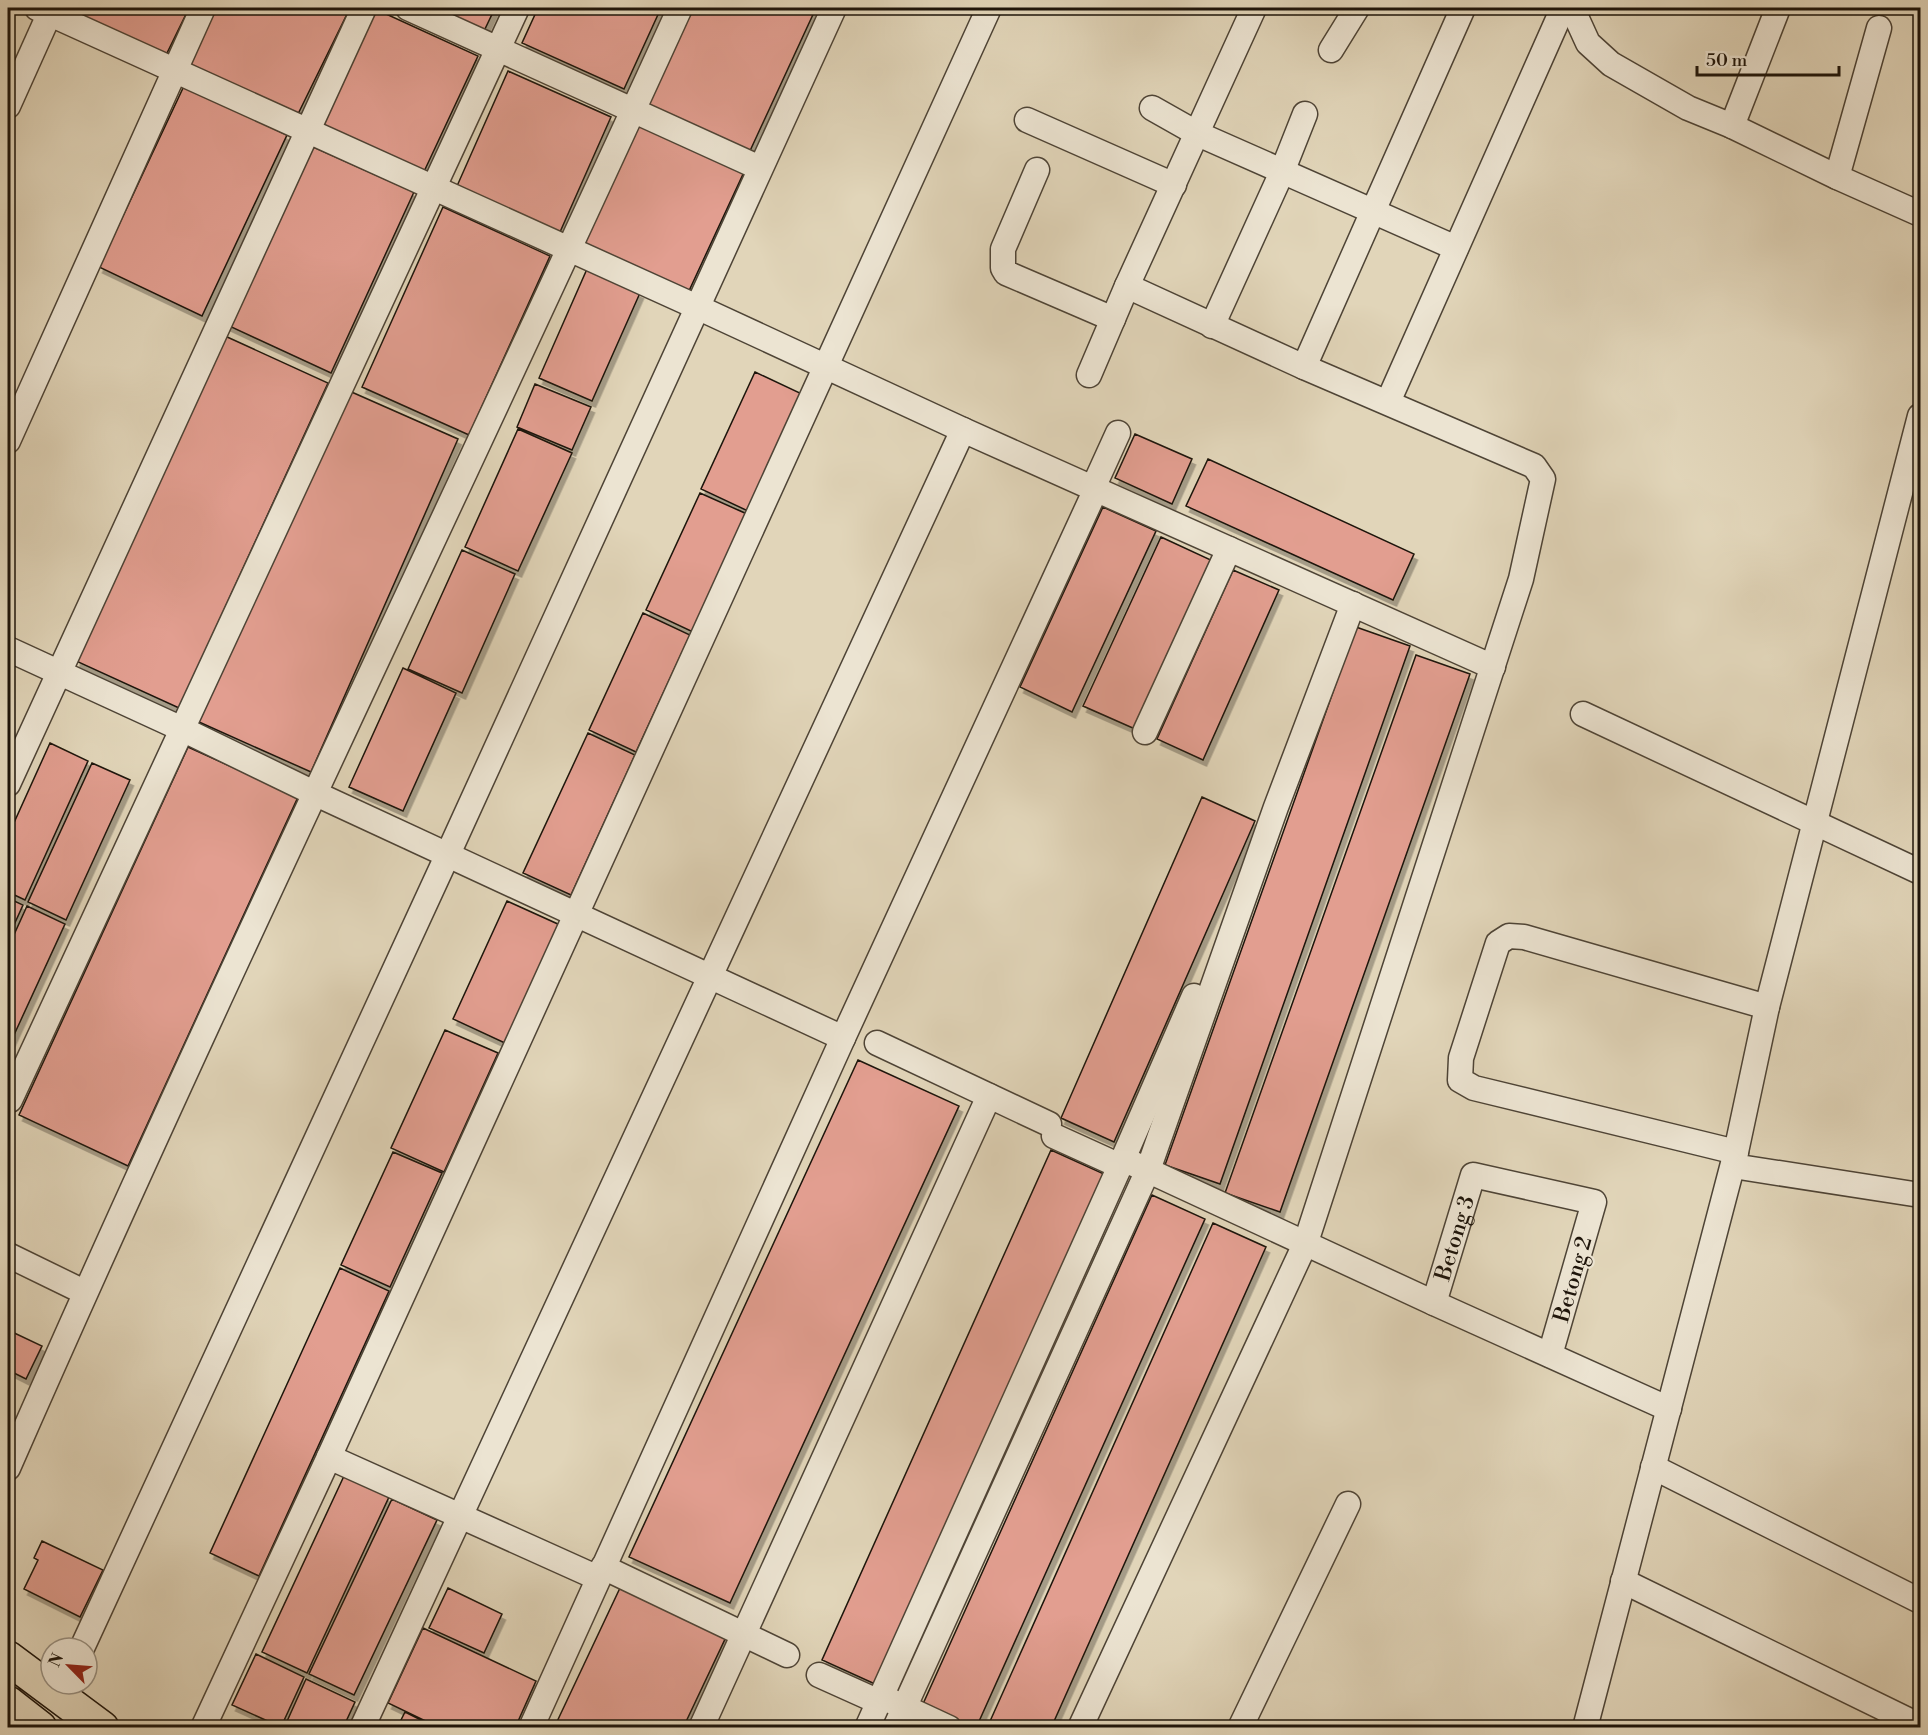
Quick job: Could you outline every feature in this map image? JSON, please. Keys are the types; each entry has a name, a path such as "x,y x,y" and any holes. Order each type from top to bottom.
{"highway":[{"path":"8,1658 39,1678"},
{"path":"65,1696 102,1728"},
{"path":"8,1703 40,1728"}],"street":[{"path":"8,441 203,8"},
{"path":"8,784 364,8"},
{"path":"408,8 760,168"},
{"path":"8,1099 10,1100 517,8"},
{"path":"8,1468 84,1292 680,8"},
{"path":"88,1636 834,8"},
{"path":"203,1728 329,1457 989,8"},
{"path":"1089,375 1127,286 1254,8"},
{"path":"1331,50 1357,8"},
{"path":"1304,367 1463,8"},
{"path":"1388,402 1563,8"},
{"path":"1572,8 1588,43 1611,64 1688,108 1732,126 1920,214"},
{"path":"1732,126 1778,8"},
{"path":"8,106 46,9 826,368 1493,667"},
{"path":"1837,177 1879,28"},
{"path":"1152,108 1198,134 1456,248"},
{"path":"1212,326 1282,172 1305,114"},
{"path":"1027,120 1174,185"},
{"path":"1037,170 1003,249 1003,268 1006,273 1113,319"},
{"path":"1080,1728 1303,1248 1521,579 1543,478 1534,466 1304,367 1127,286"},
{"path":"1585,1728 1734,1159 1767,1007 1920,416"},
{"path":"362,1728 963,430"},
{"path":"531,1728 1118,433"},
{"path":"1145,732 1229,549"},
{"path":"902,1721 1145,1177 1276,807 1353,604"},
{"path":"8,649 843,1038"},
{"path":"1583,714 1920,872"},
{"path":"876,1709 1120,1165 1276,807"},
{"path":"1767,1007 1524,937 1509,936 1498,943 1461,1058 1460,1080 1474,1088 1734,1159 1920,1195"},
{"path":"877,1042 989,1096 1145,1177 1669,1409"},
{"path":"701,1728 989,1096"},
{"name":"Betong 3","path":"1434,1303 1473,1175 1594,1202"},
{"name":"Betong 2","path":"1550,1355 1594,1202"},
{"path":"8,1255 84,1292"},
{"path":"329,1457 460,1517 600,1573 787,1655"},
{"path":"1653,1467 1920,1601"},
{"path":"1240,1728 1348,1504"},
{"path":"1623,1581 1920,1726"},
{"path":"819,1675 876,1709 902,1721 949,1728"}],"building":[{"path":"66,8 189,8 166,55"},
{"path":"214,8 350,8 297,116 188,66"},
{"path":"373,8 478,56 421,178 314,129"},
{"path":"434,8 495,8 484,31"},
{"path":"538,8 661,8 624,89 522,43"},
{"path":"684,8 816,8 749,153 640,104"},
{"path":"508,71 611,117 560,232 457,186"},
{"path":"184,86 287,135 202,316 99,267"},
{"path":"636,122 744,172 688,293 580,242"},
{"path":"309,145 414,192 331,373 227,325"},
{"path":"443,207 550,256 469,435 362,387"},
{"path":"587,269 640,293 592,401 539,378"},
{"path":"225,336 328,383 179,708 76,661"},
{"path":"755,372 802,394 748,511 701,489"},
{"path":"535,384 591,407 572,450 517,427"},
{"path":"347,390 458,439 311,772 199,722"},
{"path":"518,429 572,453 518,571 465,547"},
{"path":"1135,434 1192,459 1172,504 1115,478"},
{"path":"1208,459 1414,554 1393,600 1186,506"},
{"path":"700,493 747,514 693,632 646,610"},
{"path":"1103,507 1156,531 1072,712 1020,687"},
{"path":"1161,537 1213,561 1135,729 1083,706"},
{"path":"462,550 515,574 462,693 408,669"},
{"path":"1233,570 1279,590 1203,760 1157,739"},
{"path":"643,613 690,635 636,752 589,730"},
{"path":"1356,627 1410,646 1220,1184 1165,1165"},
{"path":"1416,655 1470,674 1280,1212 1225,1193"},
{"path":"403,668 456,693 403,811 349,787"},
{"path":"588,733 635,755 571,895 523,873"},
{"path":"50,743 88,761 25,900 8,892 8,836"},
{"path":"188,747 298,797 128,1166 19,1115"},
{"path":"92,763 130,780 66,920 28,902"},
{"path":"1202,797 1255,821 1114,1142 1061,1118"},
{"path":"8,898 23,905 8,938"},
{"path":"507,901 560,925 507,1044 453,1019"},
{"path":"27,906 65,924 8,1048 8,948"},
{"path":"445,1030 498,1053 444,1172 391,1148"},
{"path":"858,1060 959,1106 730,1603 629,1557"},
{"path":"1051,1150 1104,1174 875,1684 822,1660"},
{"path":"393,1152 442,1173 390,1287 341,1265"},
{"path":"1152,1195 1205,1219 976,1728 974,1728 923,1704"},
{"path":"1213,1223 1266,1247 1051,1728 987,1728"},
{"path":"340,1268 389,1291 259,1576 210,1553"},
{"path":"8,1330 42,1346 26,1379 8,1370"},
{"path":"344,1476 389,1497 307,1673 262,1652"},
{"path":"392,1499 437,1520 354,1695 309,1674"},
{"path":"42,1541 103,1570 80,1617 24,1589 38,1560 34,1558"},
{"path":"448,1588 502,1614 484,1653 429,1628"},
{"path":"620,1588 726,1637 683,1728 554,1728"},
{"path":"423,1628 536,1681 515,1728 440,1728 388,1703"},
{"path":"256,1654 304,1677 281,1727 232,1705"},
{"path":"306,1679 355,1702 343,1728 284,1728"},
{"path":"405,1712 437,1728 397,1728"}]}
